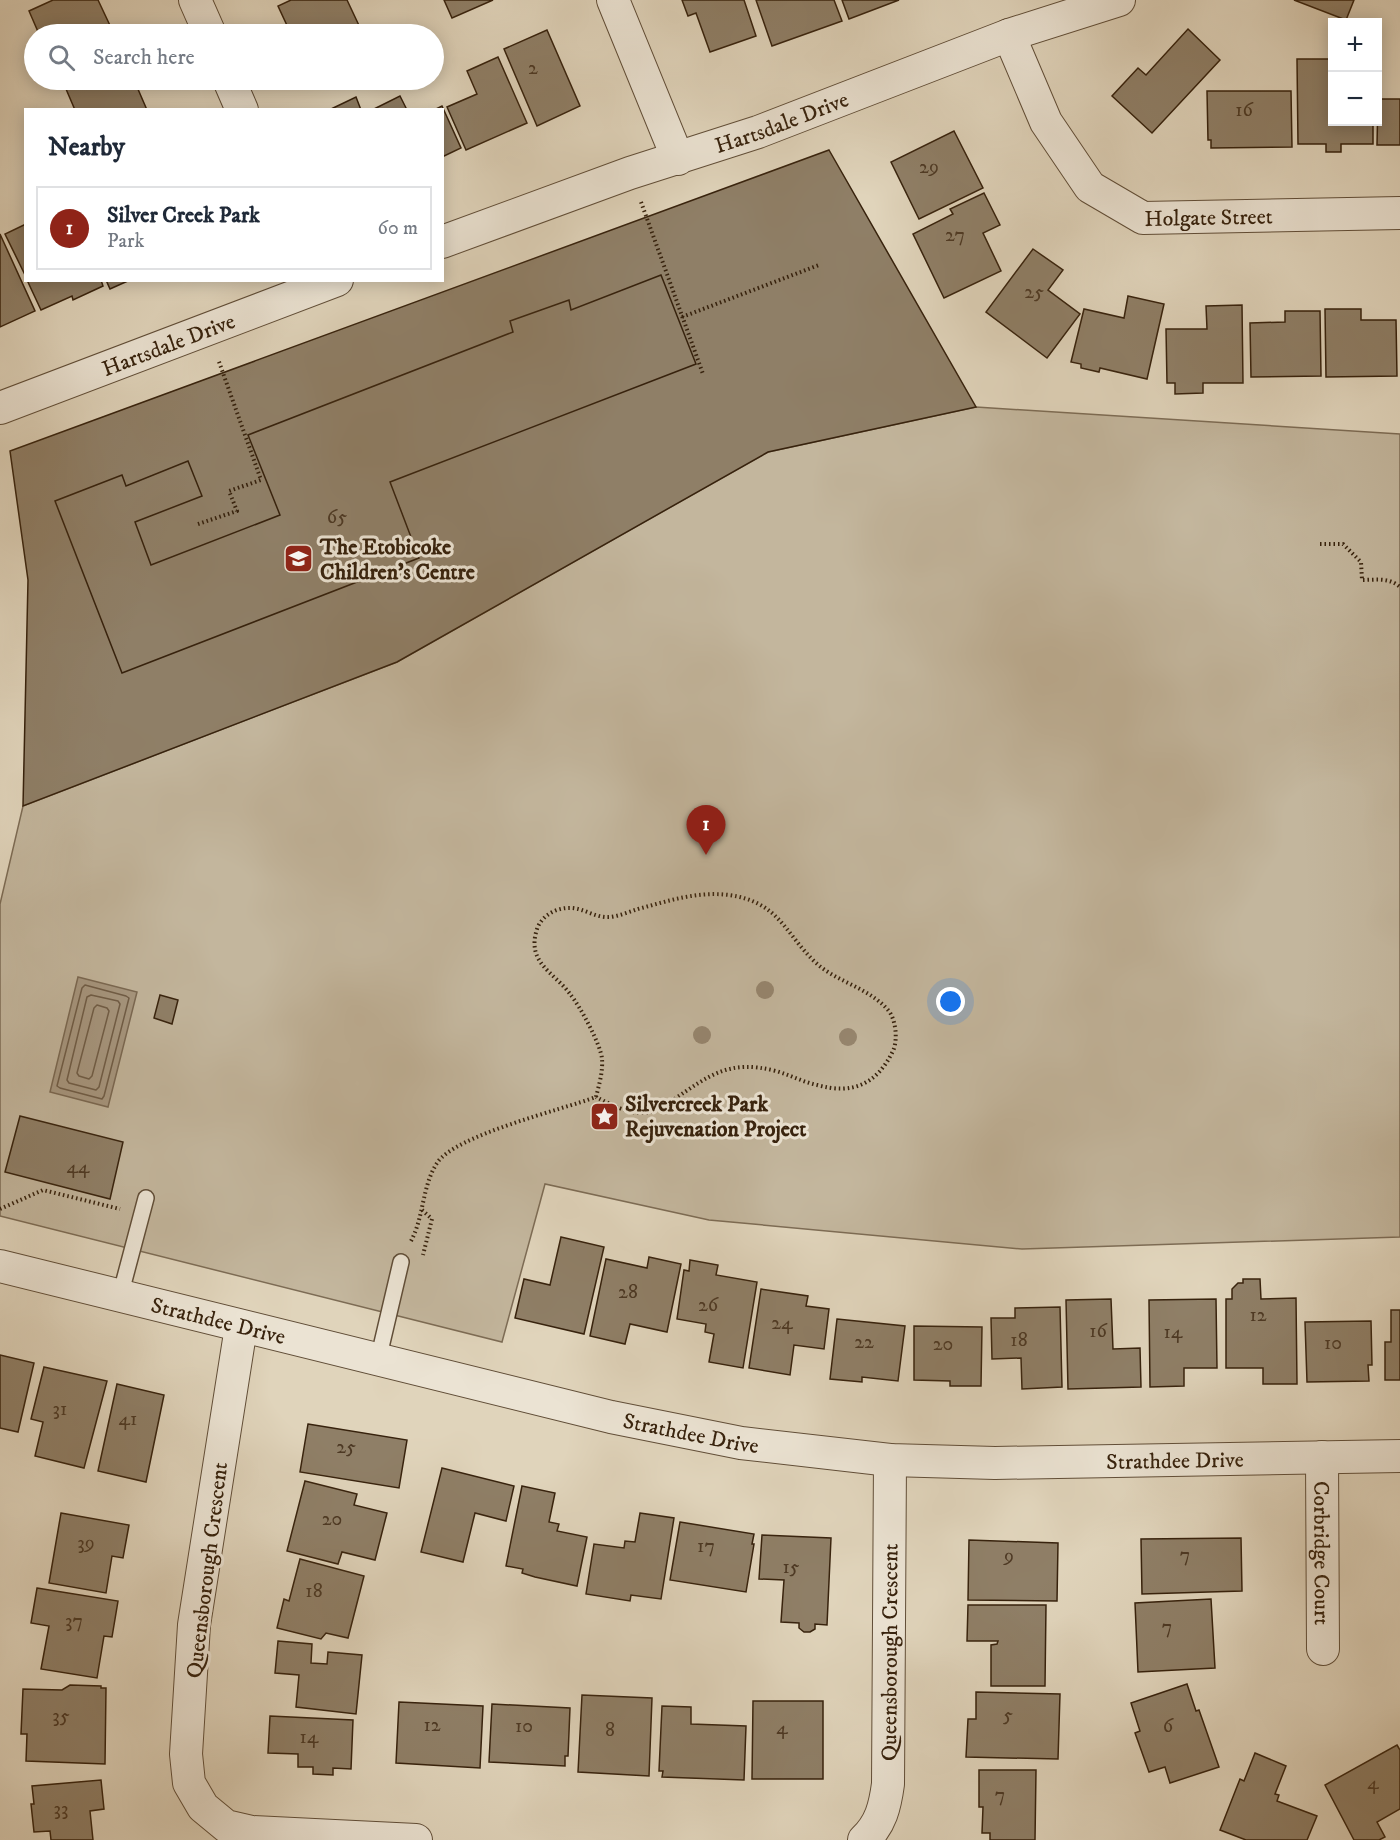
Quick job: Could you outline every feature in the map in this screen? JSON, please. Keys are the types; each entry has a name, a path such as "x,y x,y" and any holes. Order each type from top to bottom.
{"street":[{"path":"195,0 206,24"},
{"path":"613,0 678,159"},
{"name":"Hartsdale Drive","path":"444,241 630,173 758,132 1009,35 1119,0"},
{"name":"Holgate Street","path":"1009,35 1046,122 1090,187 1143,218 1400,213"},
{"path":"234,90 241,108"},
{"name":"Hartsdale Drive","path":"0,408 324,283"},
{"name":"Strathdee Drive","path":"0,1266 610,1417 741,1443 890,1460 995,1463 1400,1456"},
{"name":"Queensborough Crescent","path":"241,1327 194,1625 186,1754 189,1783 203,1807 226,1826 252,1832 416,1840"},
{"name":"Corbridge Court","path":"1322,1457 1323,1649"},
{"name":"Queensborough Crescent","path":"864,1840 873,1832 884,1811 888,1784 890,1460"}],"lane":[{"path":"120,1296 146,1198"},
{"path":"378,1360 401,1262"}],"path":[{"path":"630,173 703,374"},
{"path":"682,317 819,265"},
{"path":"198,524 237,511 229,491 261,480 207,330"},
{"path":"1320,544 1343,544 1361,562 1362,580 1393,581 1400,587"},
{"path":"401,1262 416,1233 437,1163 455,1146 472,1138 596,1097 620,1108 642,1113 657,1110 711,1073 732,1068 762,1068 838,1090 866,1084 884,1068 895,1047 896,1028 890,1011 869,994 832,975 814,961 784,924 768,909 750,900 730,895 707,894 682,897 608,917 572,908 556,910 545,916 538,927 535,940 536,953 540,963 570,994 600,1048 602,1066 596,1097"},
{"path":"0,1209 44,1190 141,1214"}],"shaded area":[{"path":"976,407 1400,434 1400,1237 1022,1249 709,1220 545,1184 502,1342 0,1216 0,904 23,806 397,662 768,452"}],"water":[{"path":"78,977 137,992 108,1107 50,1092"}],"building":[{"path":"53,0 98,0 109,24 35,24 29,11"},
{"path":"291,0 347,0 358,24 286,24 278,6"},
{"path":"444,0 493,0 452,18"},
{"path":"682,0 744,0 756,36 710,52 696,13 688,16"},
{"path":"756,0 834,0 842,21 772,46"},
{"path":"842,0 899,0 849,19"},
{"path":"1294,0 1354,0 1347,18 1341,18"},
{"path":"1188,29 1220,60 1152,133 1112,96 1138,68 1146,75"},
{"path":"547,30 580,106 537,126 504,49"},
{"path":"498,57 527,123 466,150 447,107 477,94 467,71"},
{"path":"1297,59 1328,59 1328,126 1373,126 1373,144 1341,144 1341,152 1326,152 1326,144 1298,144"},
{"path":"66,90 138,90 146,108 74,108"},
{"path":"1207,91 1291,91 1292,147 1211,148 1211,140 1208,140"},
{"path":"400,96 406,108 376,108"},
{"path":"356,97 360,108 333,108"},
{"path":"1382,99 1400,99 1400,145 1377,145 1377,126 1382,126"},
{"path":"444,110 461,148 444,156"},
{"path":"954,131 983,188 919,219 891,162"},
{"name":"The Etobicoke Children's Centre","path":"829,150 976,407 768,452 397,662 23,806 28,580 10,451"},
{"path":"984,193 1000,225 983,233 1001,271 944,298 913,234 953,214 950,209"},
{"path":"24,225 24,273 5,234"},
{"path":"0,234 35,311 0,327"},
{"path":"1033,249 1063,270 1048,290 1080,314 1047,358 986,312"},
{"path":"661,275 696,364 390,482 419,558 122,673 55,501 122,475 126,486 188,461 202,496 135,522 151,565 280,515 248,435 513,332 510,321 569,300 571,310"},
{"path":"28,282 102,282 103,286 73,300 72,296 41,310"},
{"path":"107,282 126,282 110,289"},
{"path":"1128,296 1164,304 1147,379 1100,368 1099,372 1081,368 1081,364 1071,362 1084,309 1124,318"},
{"path":"1242,305 1243,383 1203,383 1203,393 1175,394 1175,383 1167,383 1166,329 1207,329 1206,306"},
{"path":"1325,309 1361,309 1361,320 1396,320 1397,376 1326,377"},
{"path":"1285,311 1320,311 1321,376 1251,377 1250,323 1285,322"},
{"path":"160,995 178,1000 172,1024 154,1018"},
{"path":"20,1116 123,1142 110,1199 5,1172"},
{"path":"561,1237 604,1247 584,1334 515,1318 524,1279 550,1285"},
{"path":"649,1257 681,1264 667,1332 630,1324 625,1344 590,1336 606,1259 647,1268"},
{"path":"690,1260 718,1265 716,1275 757,1282 743,1368 709,1362 714,1334 705,1332 706,1324 677,1319 684,1270 689,1271"},
{"path":"1243,1279 1260,1279 1261,1299 1296,1298 1297,1384 1263,1384 1263,1368 1226,1368 1226,1299 1232,1299 1232,1289 1238,1283 1243,1283"},
{"path":"761,1289 808,1296 806,1306 829,1309 824,1349 794,1345 790,1375 749,1368"},
{"path":"1111,1299 1113,1349 1140,1348 1141,1387 1068,1389 1066,1300"},
{"path":"1216,1299 1217,1368 1184,1368 1184,1386 1150,1387 1149,1300"},
{"path":"1060,1307 1062,1387 1022,1389 1021,1358 992,1359 991,1318 1015,1318 1015,1308"},
{"path":"1391,1310 1400,1310 1400,1380 1385,1380 1385,1342 1391,1342"},
{"path":"837,1319 905,1326 898,1381 862,1377 862,1382 830,1379"},
{"path":"1371,1321 1372,1365 1368,1365 1369,1381 1307,1382 1305,1322"},
{"path":"914,1326 982,1327 981,1386 950,1386 950,1381 914,1380"},
{"path":"0,1355 34,1363 18,1432 0,1428"},
{"path":"44,1367 107,1381 84,1468 35,1456 43,1422 31,1419"},
{"path":"117,1384 164,1395 146,1482 98,1471"},
{"path":"308,1424 407,1440 399,1488 300,1472"},
{"path":"442,1468 514,1486 506,1521 475,1513 463,1562 421,1552"},
{"path":"305,1481 357,1494 354,1505 387,1513 375,1560 342,1552 338,1564 287,1551"},
{"path":"522,1486 555,1493 549,1522 559,1524 557,1531 587,1537 577,1586 535,1577 522,1573 523,1569 506,1566"},
{"path":"61,1513 129,1525 123,1558 112,1556 106,1593 49,1583"},
{"path":"640,1513 674,1518 661,1599 631,1595 630,1601 586,1594 594,1544 624,1548 625,1541 635,1542"},
{"path":"680,1522 754,1534 746,1592 670,1580"},
{"path":"762,1535 831,1538 827,1625 815,1624 815,1629 804,1632 799,1628 799,1623 781,1622 784,1580 759,1579"},
{"path":"1241,1538 1242,1591 1142,1594 1141,1539"},
{"path":"969,1540 1058,1543 1057,1601 968,1600"},
{"path":"300,1559 364,1576 348,1638 326,1633 321,1639 277,1628 284,1599 289,1601"},
{"path":"37,1588 118,1601 112,1637 104,1636 97,1678 41,1669 49,1626 31,1623"},
{"path":"1211,1599 1215,1668 1138,1672 1135,1603"},
{"path":"968,1605 1046,1605 1045,1686 991,1686 991,1645 997,1644 998,1641 967,1641"},
{"path":"278,1641 312,1644 311,1663 327,1664 328,1652 362,1655 356,1714 296,1707 299,1675 275,1673"},
{"path":"1187,1684 1196,1711 1199,1710 1219,1767 1170,1783 1165,1767 1149,1772 1135,1733 1140,1731 1131,1703"},
{"path":"70,1685 106,1688 105,1764 26,1761 27,1734 21,1734 23,1689 62,1690"},
{"path":"976,1692 1060,1694 1058,1759 966,1757 968,1719 976,1719"},
{"path":"582,1695 652,1698 649,1776 578,1772"},
{"path":"753,1701 823,1701 823,1779 752,1779"},
{"path":"399,1702 483,1706 480,1768 396,1763"},
{"path":"492,1704 570,1708 568,1756 565,1756 565,1766 489,1762"},
{"path":"662,1706 691,1707 691,1724 746,1726 744,1780 662,1777 663,1771 659,1771"},
{"path":"270,1716 353,1720 351,1769 333,1768 333,1775 313,1774 313,1767 298,1767 298,1754 268,1753"},
{"path":"1397,1745 1400,1750 1400,1809 1377,1822 1385,1837 1379,1840 1354,1840 1325,1785"},
{"path":"1255,1753 1286,1766 1275,1794 1279,1795 1277,1801 1317,1816 1307,1840 1246,1840 1220,1830 1240,1779 1244,1781"},
{"path":"979,1770 1036,1770 1035,1840 990,1840 990,1833 982,1833 983,1807 979,1807"},
{"path":"101,1780 104,1809 90,1811 93,1840 51,1840 50,1831 34,1832 32,1786"}],"place":[{"name":"The Etobicoke Children's Centre","path":"299,559"},
{"name":"Silver Creek Park","path":"706,855"},
{"name":"Silvercreek Park Rejuvenation Project","path":"604,1116"}]}
